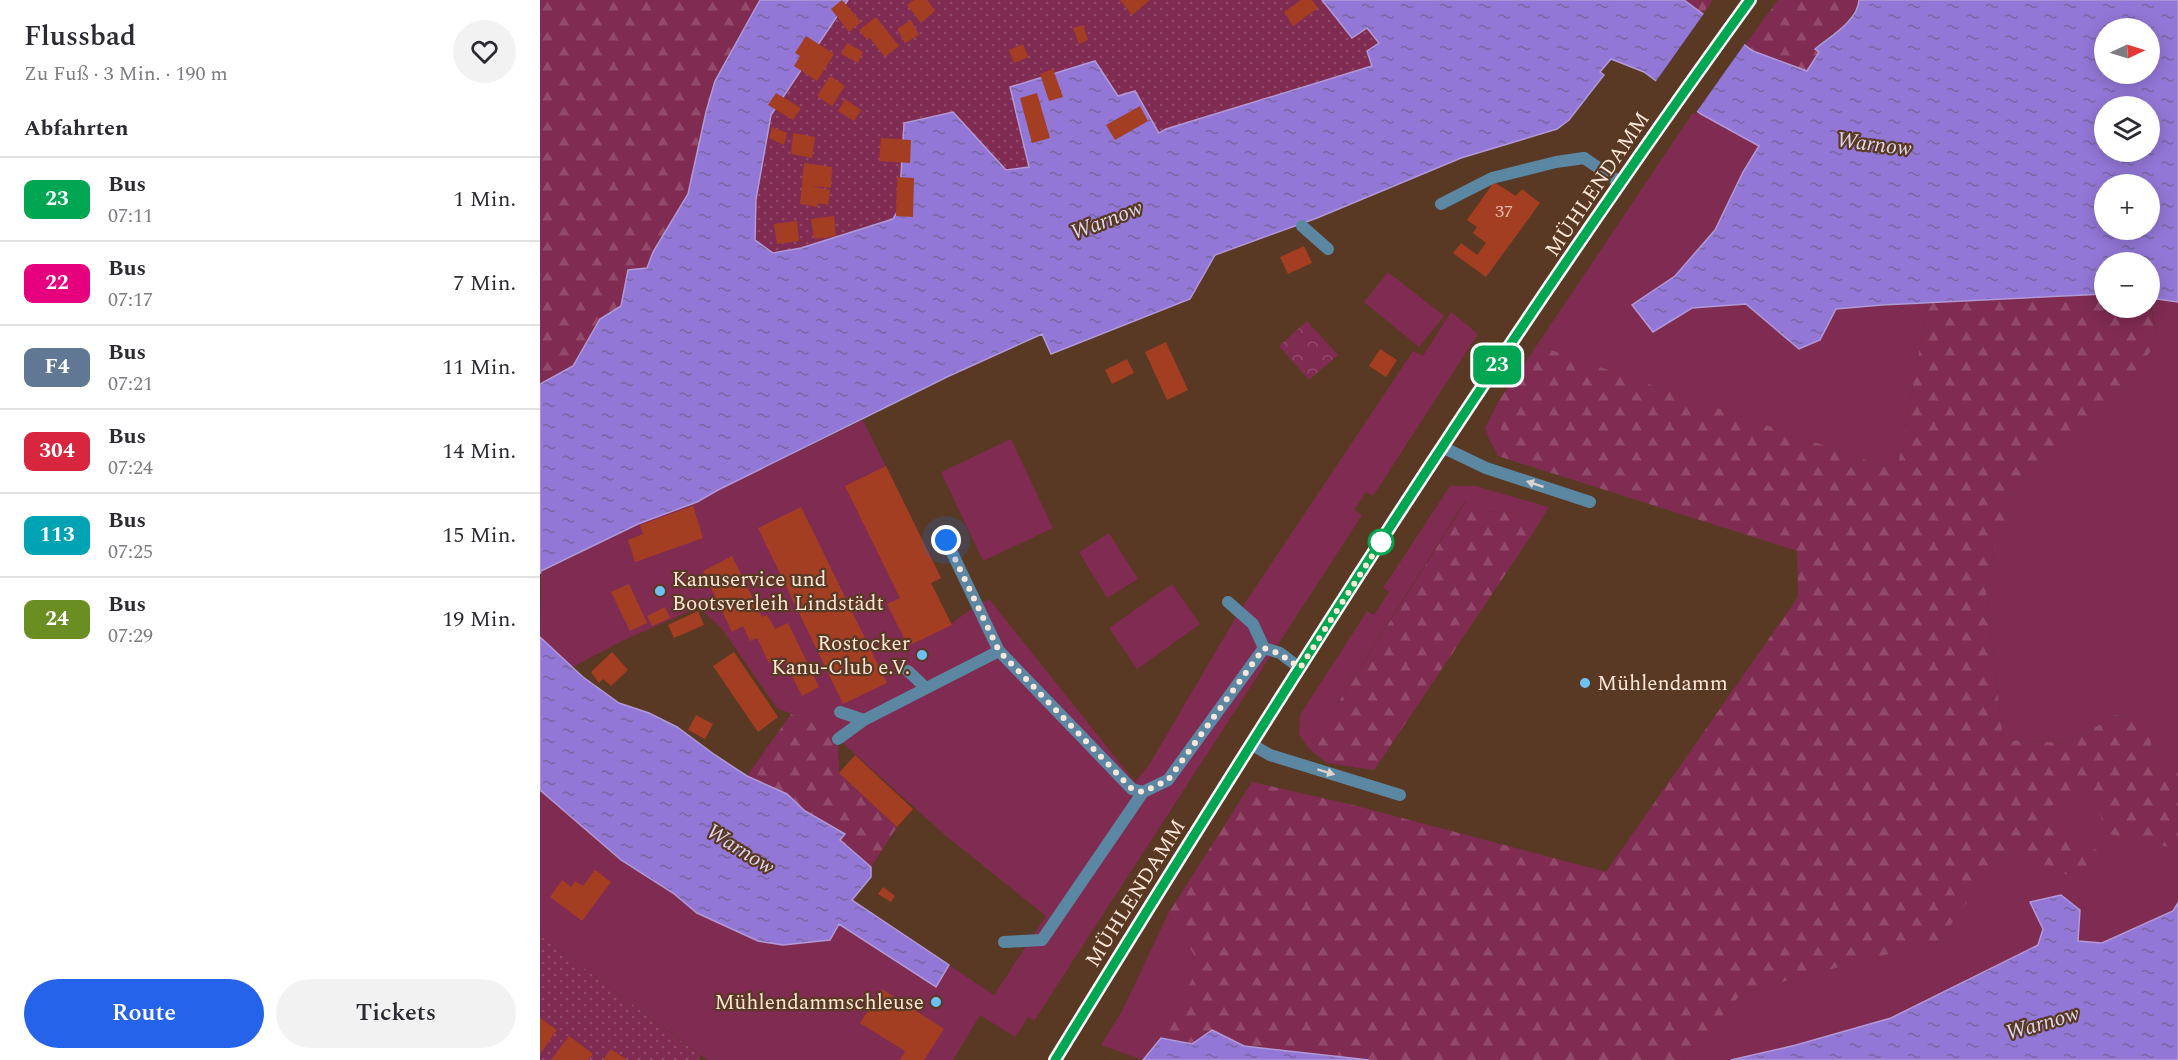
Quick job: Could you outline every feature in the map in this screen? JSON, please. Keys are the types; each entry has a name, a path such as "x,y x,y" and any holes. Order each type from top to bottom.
{"main road":[{"name":"MÜHLENDAMM","path":"1055,1060 1251,744 1442,447 1674,105 1750,0"}],"street":[{"path":"1441,204 1492,178 1556,162 1584,158 1621,183"},
{"path":"1302,226 1328,249"},
{"path":"1442,447 1485,468 1590,502"},
{"path":"946,540 999,651 1132,789 1143,792"},
{"path":"1228,602 1253,624 1264,648 1280,654 1300,668"},
{"path":"1004,942 1042,940 1143,792 1168,780 1264,648"},
{"path":"837,739 864,720 999,651"},
{"path":"908,671 926,688"},
{"path":"840,712 864,720"},
{"path":"1251,744 1270,755 1400,795"}],"green space":[{"path":"540,0 760,0 715,81 688,194 653,252 647,268 628,270 621,306 600,319 573,366 540,384"},
{"path":"848,0 1322,0 1352,37 1367,28 1380,44 1372,66 1159,133 1135,91 1118,96 1095,61 1010,87 1029,167 1006,170 953,112 905,122 899,209 893,219 801,248 773,253 755,241 756,199 771,115"},
{"path":"1684,0 1713,0 1703,14"},
{"path":"1778,0 1859,0 1843,29 1833,33 1815,49 1820,52 1807,71 1753,51 1745,45"},
{"path":"1694,111 1759,146 1743,172 1715,229 1675,276 1633,305 1654,332 1692,308 1747,304 1799,349 1820,340 1836,309 1928,303 1897,471 1537,345"},
{"path":"1388,272 1444,316 1419,347 1364,302"},
{"path":"2094,295 2094,318 2153,318 2158,341 2117,397 2013,494 1985,582 2003,740 2070,743 2115,715 2145,719 2158,771 2178,766 2178,849 2109,834 2088,789 2035,813 2103,854 2090,883 2004,851 1939,941 1743,992 1683,1060 1369,1060 1244,1046 1212,1030 1192,1044 1161,1038 1200,964 1168,914 1252,782 1353,805 1606,872 1798,597 1797,551 1498,456 1503,444 1498,402 1537,345 1897,471 1928,303"},
{"path":"2160,299 2178,302 2178,766 2158,771 2145,719 2115,715 2070,743 2003,740 1985,582 2013,494 2117,397 2158,341 2154,318 2160,318"},
{"path":"1451,312 1478,334 1373,496 1366,492 1354,510 1362,515 1034,1021 1028,1017 1015,1037 980,1015 953,1060 707,1060 540,935 540,790 621,860 673,893 697,913 758,941 783,945 838,923 935,986 949,965 994,995 1046,916 945,835 827,729 777,708 722,629 699,607 622,641 573,667 540,637 541,572 638,524 697,502 863,420 941,578 931,583 951,624 989,599 1135,782 1149,765 1239,612 1413,351 1423,356"},
{"path":"1307,321 1338,355 1309,380 1279,346"},
{"path":"1498,402 1503,444 1498,456 1485,428"},
{"path":"1011,439 1053,528 983,561 941,472"},
{"path":"1450,486 1475,486 1549,507 1535,530 1517,513 1480,511 1465,501 1309,749 1299,734 1300,715 1367,611 1374,615 1389,592 1383,588"},
{"path":"1466,501 1480,511 1517,513 1535,530 1374,770 1327,763 1309,749"},
{"path":"1109,533 1138,579 1107,598 1079,552"},
{"path":"1172,584 1200,624 1137,669 1109,628"},
{"path":"791,714 827,729 838,739 839,773 897,827 871,867 840,840 844,834 805,811 787,794 747,776"},
{"path":"2089,788 2109,834 2178,849 2178,903 2173,911 2102,943 2078,941 2080,910 2031,903 2043,929 2038,945 1891,1018 1796,1045 1731,1060 1683,1060 1743,992 1939,941 2004,851 2102,854 2034,813"},
{"path":"1168,914 1201,964 1161,1038 1143,1060 1101,1045 1122,1011"},
{"path":"540,935 701,1056 698,1060 540,1060"}],"water":[{"name":"Warnow","path":"760,0 848,0 771,115 756,199 755,240 773,253 801,248 893,219 899,209 904,123 953,112 1006,170 1029,167 1010,87 1095,61 1118,96 1135,91 1159,133 1372,66 1367,51 1379,43 1367,28 1352,38 1322,0 1684,0 1753,51 1807,71 1819,52 1815,49 1848,22 1854,15 1859,0 2178,0 2178,302 2160,299 2160,252 2094,252 2094,294 1836,309 1820,340 1799,349 1746,304 1692,308 1653,332 1632,305 1675,276 1715,230 1743,172 1759,146 1701,114 1644,72 1611,59 1600,72 1604,75 1569,120 1557,129 1461,158 1317,218 1215,255 1190,299 1051,354 1042,334 949,376 697,502 638,524 541,571 540,574 540,384 573,366 600,319 621,306 628,270 647,268 653,252 688,194 715,81"},
{"name":"Warnow","path":"540,637 583,677 619,703 649,713 677,727 747,776 787,794 805,811 845,834 840,840 871,867 871,877 852,900 949,965 936,987 839,924 830,940 783,945 758,941 697,913 673,893 621,860 540,790"},
{"name":"Warnow","path":"2061,895 2080,910 2078,941 2102,943 2173,911 2178,903 2178,1060 1731,1060 1796,1045 1891,1018 2038,945 2043,929 2030,902"},
{"path":"1212,1030 1244,1046 1369,1060 1143,1060 1161,1038 1192,1044"}],"pier":[{"path":"1705,12 1746,42 1695,114 1654,84"},
{"path":"1036,1019 1107,1060 1094,1058 1092,1060 1046,1060 1021,1044"}],"building":[{"path":"842,0 861,22 849,32 831,9"},
{"path":"914,0 927,0 935,11 921,23 907,5"},
{"path":"1120,0 1150,0 1132,15"},
{"path":"1301,0 1312,0 1318,8 1293,26 1284,12"},
{"path":"876,17 899,46 885,57 870,38 867,40 859,30"},
{"path":"911,20 919,35 905,43 897,29"},
{"path":"1083,25 1088,40 1079,44 1073,28"},
{"path":"806,36 834,54 817,81 794,66 800,56 795,53"},
{"path":"847,43 863,52 858,63 841,54"},
{"path":"1023,44 1028,57 1014,63 1009,50"},
{"path":"1053,69 1063,97 1049,101 1040,74"},
{"path":"830,76 845,86 832,106 817,96"},
{"path":"776,93 801,108 793,120 768,105"},
{"path":"1037,93 1050,138 1032,143 1020,98"},
{"path":"845,99 861,110 854,121 838,111"},
{"path":"1140,106 1148,121 1115,140 1106,125"},
{"path":"772,127 787,133 784,145 769,138"},
{"path":"793,133 815,137 812,158 791,154"},
{"path":"881,138 911,140 910,163 879,161"},
{"path":"804,163 832,167 831,188 810,186 830,190 828,205 818,203 818,207 800,204"},
{"path":"897,177 914,178 913,217 896,216"},
{"path":"1494,182 1516,196 1522,189 1540,203 1486,277 1453,253 1461,243 1477,255 1486,243 1473,233 1477,227 1467,220"},
{"path":"834,216 836,236 814,239 811,219"},
{"path":"797,221 799,241 777,244 774,224"},
{"path":"1304,246 1312,263 1288,274 1280,257"},
{"path":"1166,342 1188,390 1167,400 1145,352"},
{"path":"1380,349 1397,360 1386,377 1369,366"},
{"path":"1127,359 1134,373 1112,384 1105,370"},
{"path":"886,466 941,578 931,583 952,625 908,646 887,604 900,598 845,486"},
{"name":"Kanuservice und Bootsverleih Lindstädt","path":"693,506 703,538 635,562 628,540 643,534 640,525"},
{"path":"801,507 887,683 843,704 758,528"},
{"path":"732,556 762,617 767,615 775,629 788,623 819,687 802,696 782,656 769,663 757,638 750,641 743,626 732,632 703,571"},
{"path":"629,584 647,623 630,631 611,592"},
{"path":"665,607 670,618 652,626 647,616"},
{"path":"698,611 704,625 674,638 668,625"},
{"path":"612,652 628,670 611,686 603,679 599,683 591,672"},
{"path":"734,652 778,717 758,732 713,666"},
{"path":"696,715 713,724 705,739 688,730"},
{"path":"855,755 913,809 897,827 839,773"},
{"path":"595,870 611,882 582,921 550,897 562,880 571,887 575,881 583,886"},
{"path":"883,887 895,896 891,902 878,894"},
{"path":"882,989 944,1029 924,1060 900,1060 905,1051 860,1023"},
{"path":"540,1018 557,1030 540,1054"},
{"path":"569,1036 593,1054 588,1060 551,1060"},
{"path":"611,1049 627,1060 603,1060"}],"bus line":[{"name":"23","path":"1055,1060 1251,744 1470,404 1674,105 1750,0"}],"place":[{"name":"Kanuservice und Bootsverleih Lindstädt","path":"660,591"},
{"name":"Rostocker Kanu-Club e.V.","path":"922,655"},
{"name":"Mühlendamm","path":"1585,683"},
{"name":"Mühlendammschleuse","path":"936,1002"}],"route":[{"path":"946,540 999,651 1132,789 1143,792 1168,780 1264,648 1280,654 1300,668 1381,542"}]}
